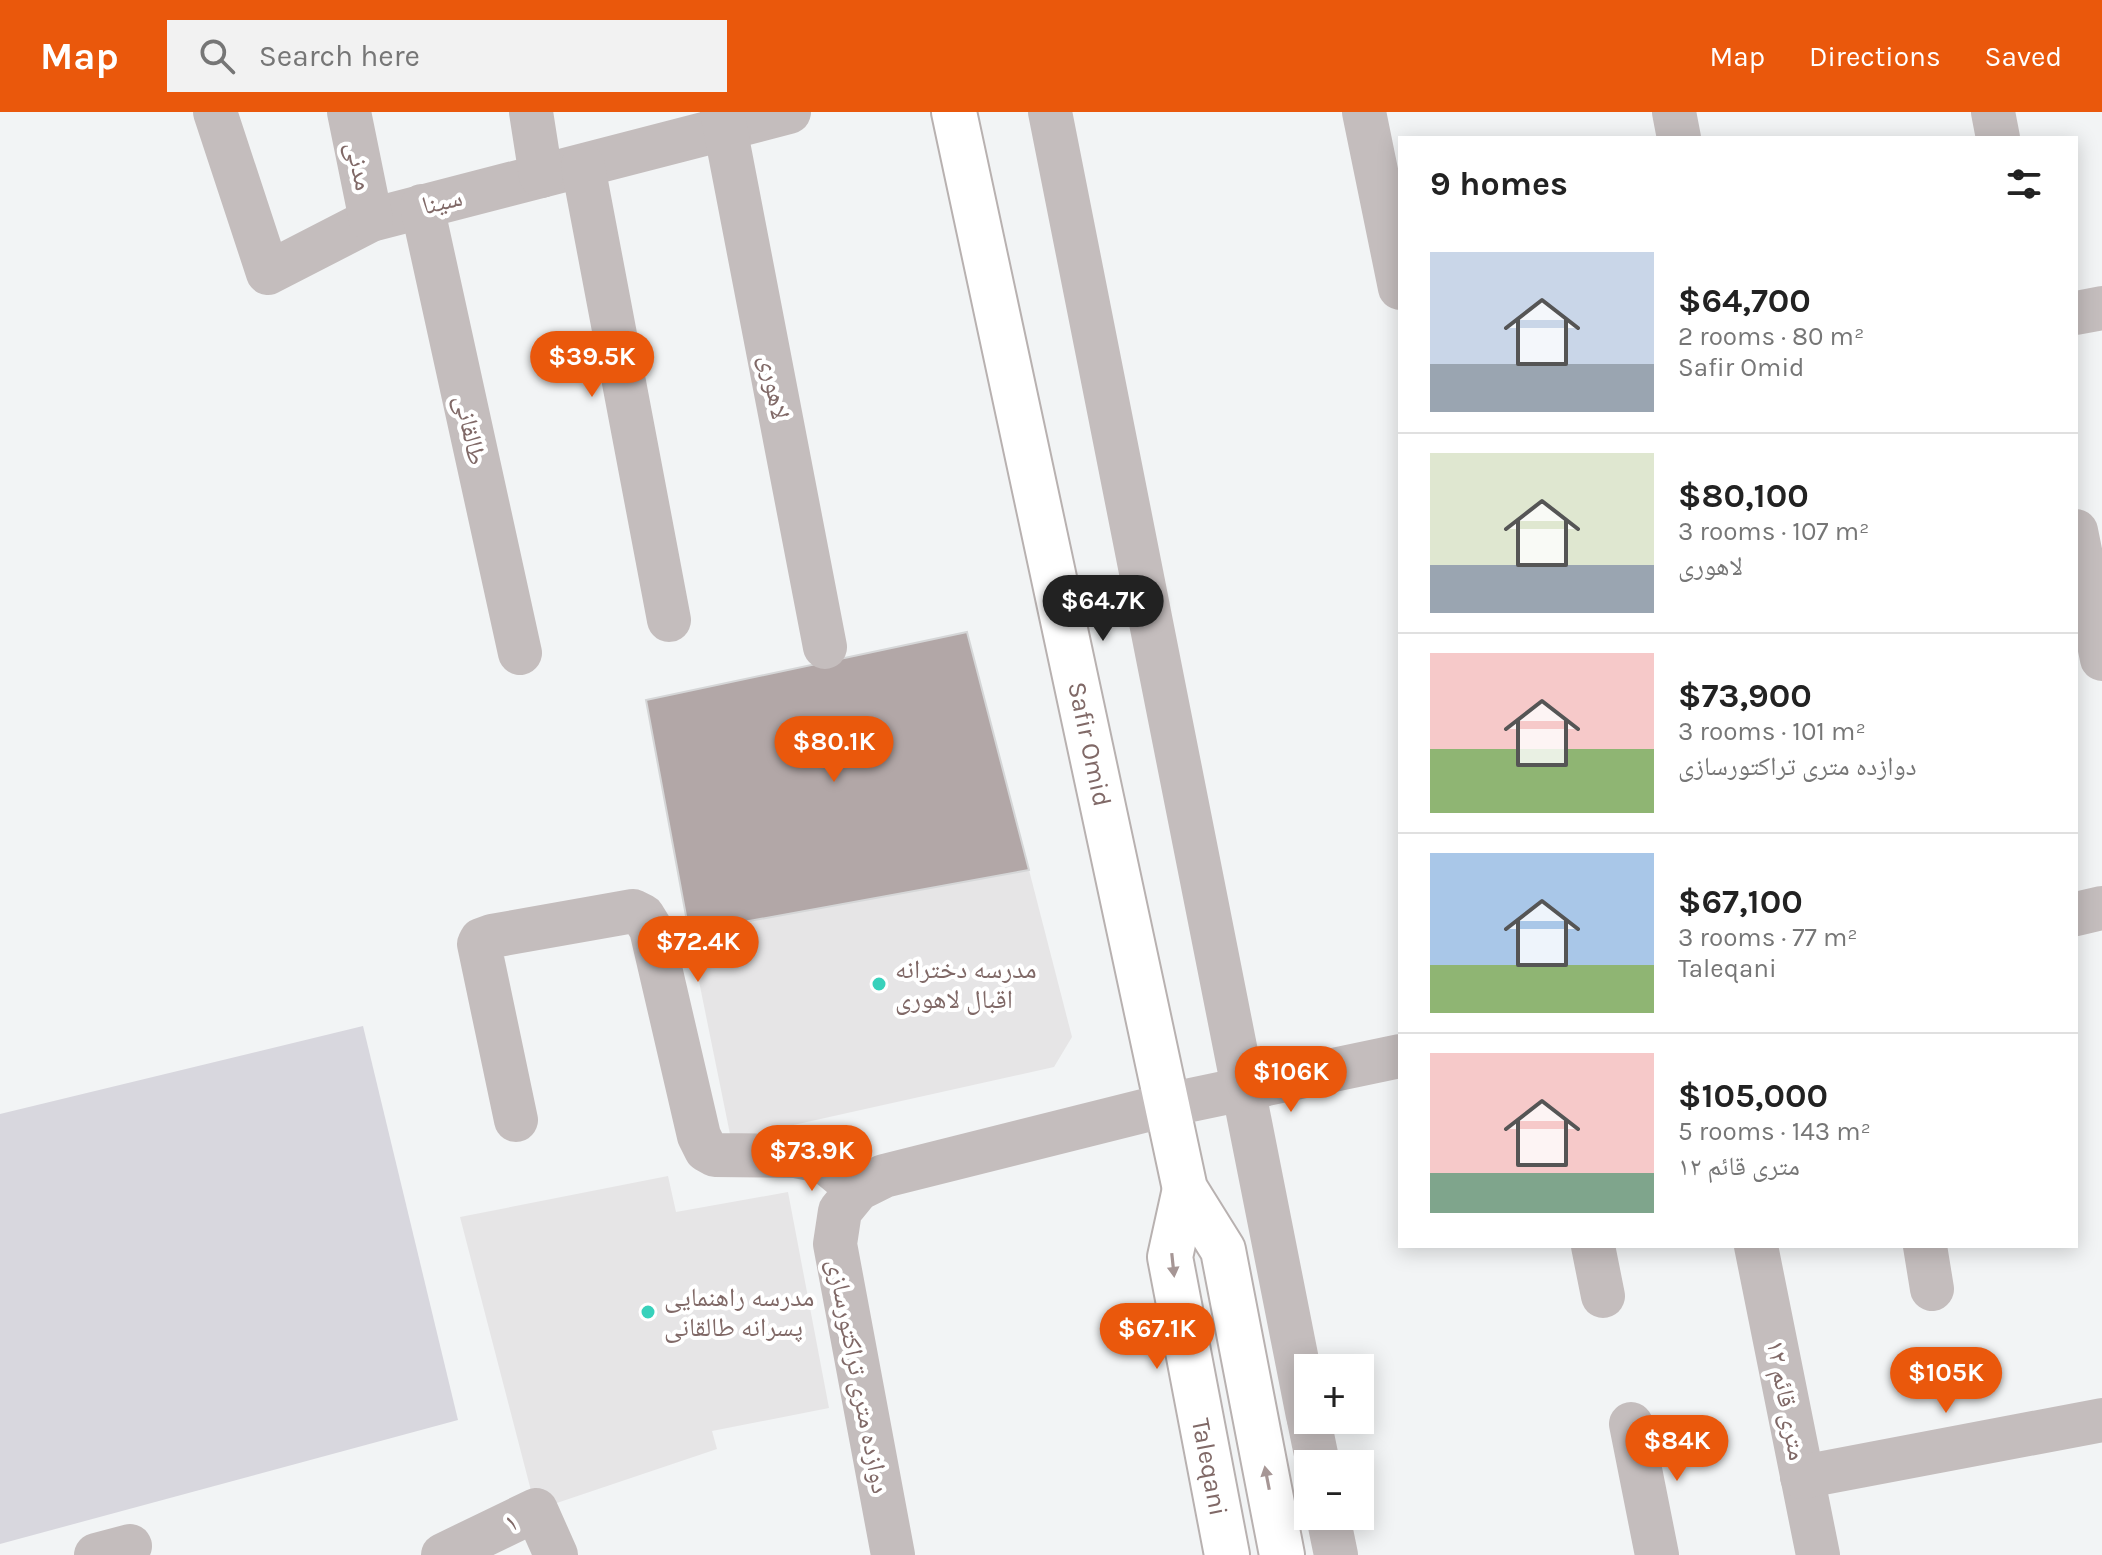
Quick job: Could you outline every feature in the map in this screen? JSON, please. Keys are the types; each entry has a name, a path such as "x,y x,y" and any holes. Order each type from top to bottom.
{"main road":[{"name":"Safir Omid","path":"954,112 1185,1189"},
{"name":"Taleqani","path":"1185,1189 1170,1257 1227,1555"},
{"name":"Taleqani","path":"1185,1189 1223,1250 1282,1555"}],"street":[{"name":"سینا","path":"215,112 268,273 371,220 562,171 724,120 789,112"},
{"name":"مدنی","path":"349,112 371,220"},
{"path":"531,112 562,171 669,620"},
{"path":"1050,112 1295,1354"},
{"path":"1364,112 1398,278"},
{"path":"1674,112 1679,136"},
{"path":"1993,112 1998,136"},
{"name":"لاهوری","path":"724,120 825,647"},
{"name":"طالقانی","path":"422,206 520,653"},
{"path":"2078,313 2102,308"},
{"path":"2078,538 2097,607 2102,659"},
{"path":"2078,914 2102,908"},
{"path":"516,1120 479,944 481,940 633,911 643,916 651,929 699,1136 706,1150 715,1155 795,1156 825,1162 858,1189 884,1176 1167,1105 1398,1056"},
{"name":"دوازده متری تراکتورسازی","path":"858,1189 840,1211 835,1244 893,1555"},
{"path":"1593,1248 1603,1296"},
{"name":"۱۲ متری قائم","path":"1756,1248 1818,1555"},
{"path":"1925,1248 1932,1289"},
{"path":"1802,1477 2102,1420"},
{"path":"1631,1424 1657,1555"},
{"name":"‍۱","path":"443,1555 536,1510 556,1555"},
{"path":"1331,1530 1336,1555"}],"shaded area":[{"name":"مدرسه دخترانه اقبال لاهوری","path":"1029,870 1072,1037 1054,1067 731,1139 689,932"},
{"path":"363,1026 458,1420 0,1544 0,1114"},
{"name":"مدرسه راهنمایی پسرانه طالقانی","path":"668,1176 676,1212 788,1192 829,1408 712,1431 717,1449 536,1510 460,1217"}],"building":[{"path":"967,632 1029,870 689,932 646,700"}],"place":[{"name":"مدرسه دخترانه اقبال لاهوری","path":"879,984"},
{"name":"مدرسه راهنمایی پسرانه طالقانی","path":"648,1312"}]}
